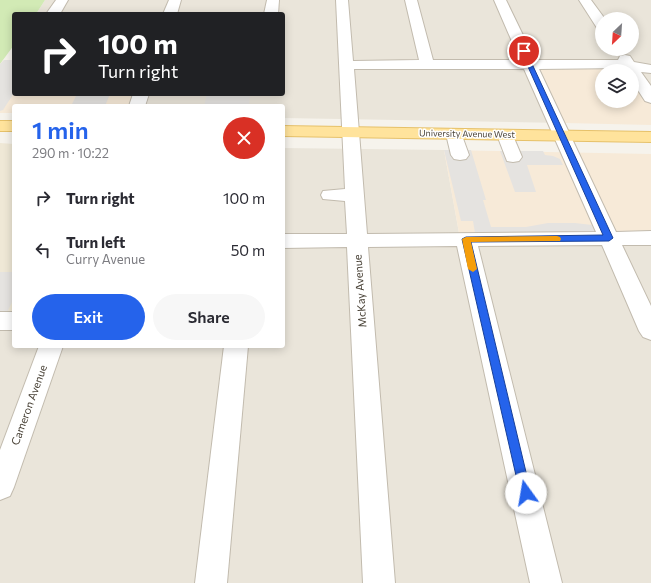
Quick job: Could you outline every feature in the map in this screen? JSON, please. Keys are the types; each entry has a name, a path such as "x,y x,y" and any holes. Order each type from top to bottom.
{"main road":[{"path":"0,126 12,126"},
{"name":"University Avenue West","path":"285,131 651,137"}],"street":[{"path":"55,12 62,0"},
{"path":"171,12 175,0"},
{"path":"271,12 273,0"},
{"name":"McKay Avenue","path":"342,0 379,583"},
{"path":"411,0 427,64"},
{"path":"500,0 651,331"},
{"path":"585,0 595,15"},
{"path":"347,65 595,65"},
{"path":"639,67 651,69"},
{"path":"639,80 651,98"},
{"path":"454,134 460,155"},
{"path":"505,135 513,157"},
{"path":"330,195 354,194"},
{"path":"582,231 651,238"},
{"path":"285,241 466,239 607,234"},
{"path":"466,239 546,583"},
{"path":"0,321 12,321"},
{"name":"Cameron Avenue","path":"0,487 49,348"},
{"path":"211,583 236,348"}],"shaded area":[{"path":"45,0 651,0 651,84 647,84 639,72 639,64 595,64 595,67 539,66 565,123 285,118 285,104 147,104 149,96 285,96 285,12 37,12"},
{"path":"4,60 12,60 12,96 134,96 132,104 12,104 12,113 0,113 0,64"},
{"path":"4,60 12,60 12,96 3,110 0,111 0,64"},
{"path":"539,66 595,67 595,108 639,108 639,72 647,84 651,84 651,125 565,123"},
{"path":"76,96 109,96 106,104 72,104"},
{"path":"206,96 250,96 249,104 204,104"},
{"path":"0,143 12,144 12,327 0,327"},
{"path":"285,148 444,150 459,233 598,237 618,231 651,231 651,583 0,583 0,327 12,327 12,348 285,348"},
{"path":"444,150 651,154 651,231 618,231 598,237 459,233"},
{"path":"444,150 471,150 486,200 483,200 491,227 526,227 548,223 575,223 592,225 598,237 475,233 473,221 461,221"},
{"path":"500,151 543,151 545,155 560,159 563,165 527,165 536,192 515,192"},
{"path":"0,272 12,272 12,302 0,327"}],"green space":[{"path":"0,0 45,0 37,12 12,12 12,48 0,64"}],"slow traffic":[{"path":"473,269 466,239 557,239"}],"route":[{"path":"524,51 609,238 466,239 526,493"}]}
